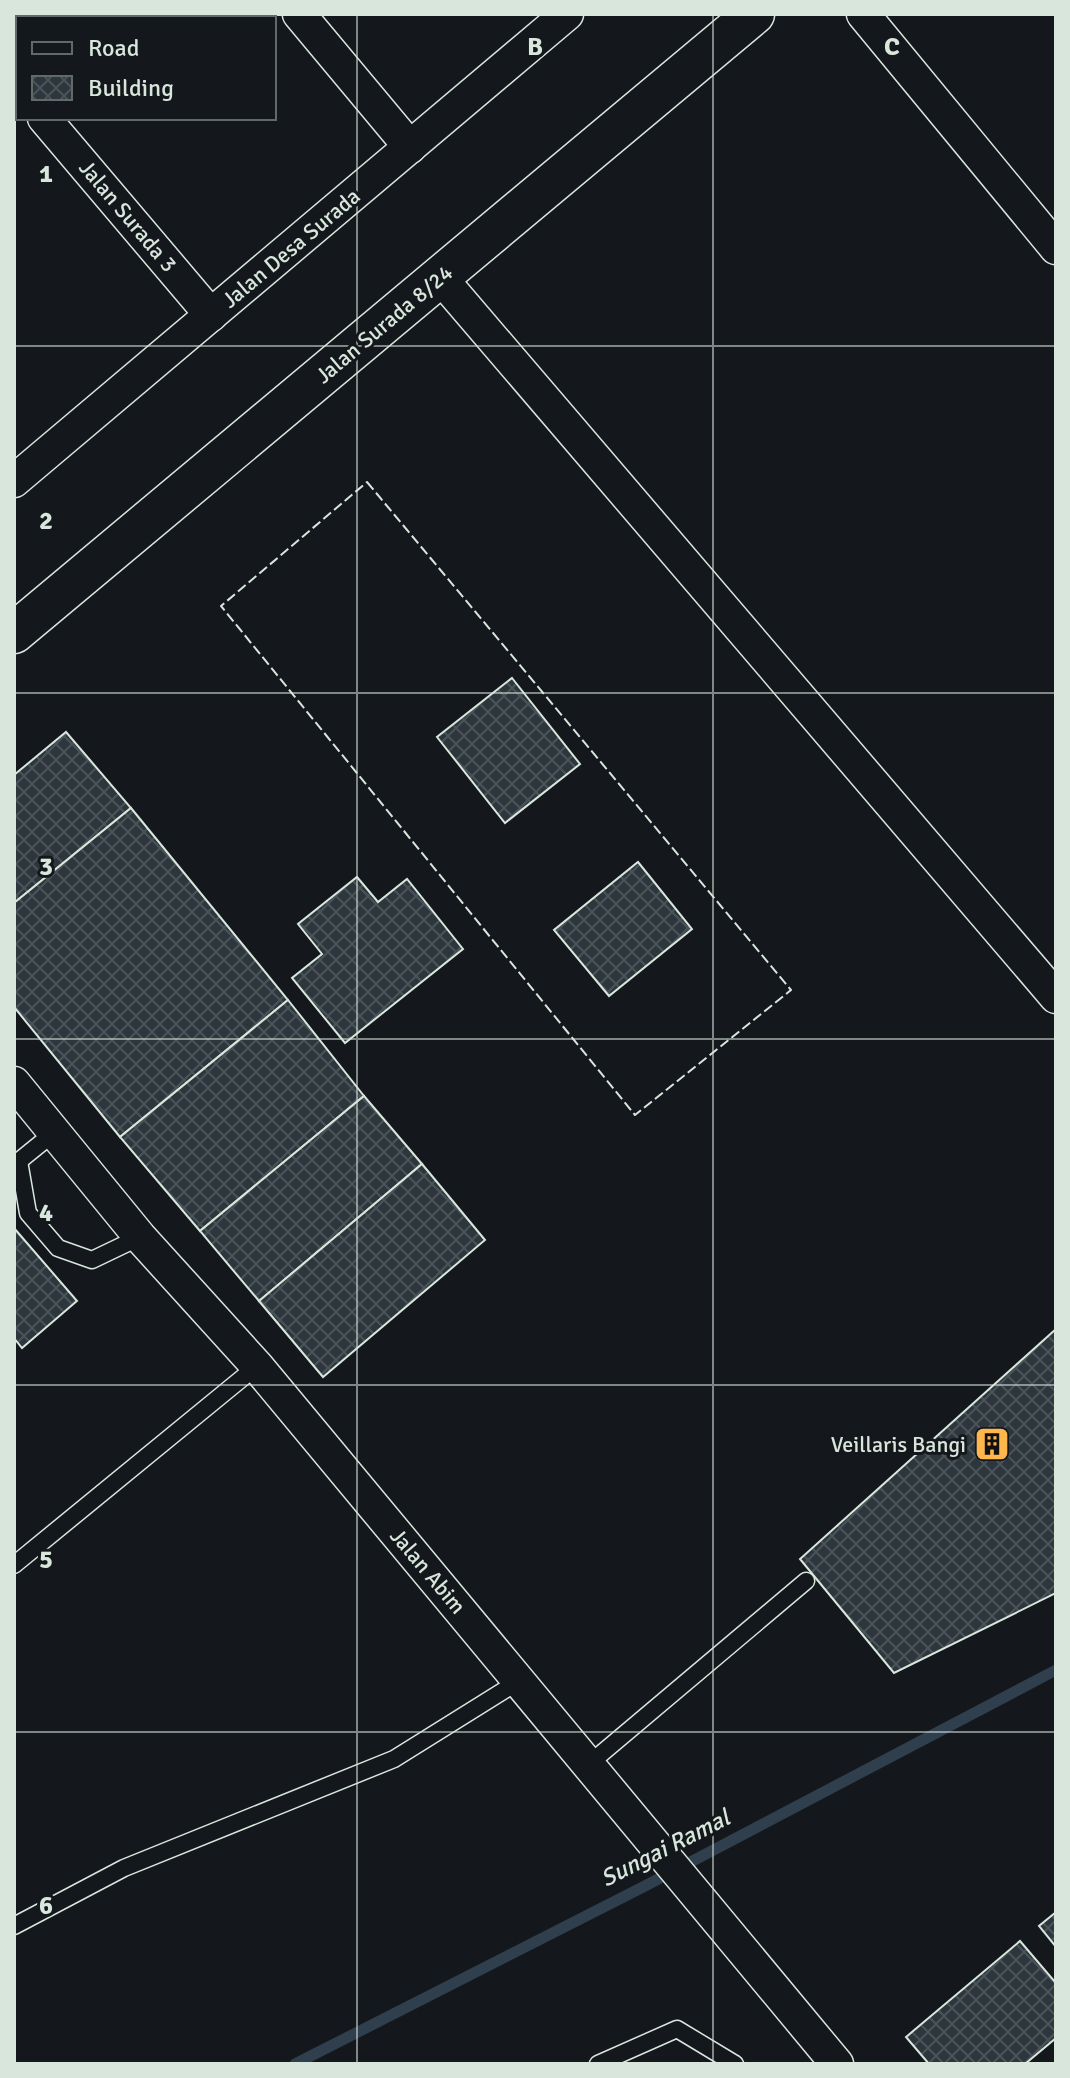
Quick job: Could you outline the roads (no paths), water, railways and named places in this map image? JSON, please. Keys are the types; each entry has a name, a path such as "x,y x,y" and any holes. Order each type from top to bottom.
{"street":[{"path":"299,14 410,147"},
{"name":"Jalan Desa Surada","path":"14,481 567,14"},
{"name":"Jalan Surada 8/24","path":"14,633 754,14"},
{"path":"863,14 1056,248"},
{"name":"Jalan Surada 3","path":"46,120 211,315"},
{"path":"440,277 1056,997"},
{"name":"Jalan Abim","path":"14,1083 140,1237 257,1366 837,2064"}],"lane":[{"path":"56,1131 16,1161 28,1213 58,1248 92,1260 140,1237"},
{"path":"14,1565 257,1366"},
{"path":"589,1764 806,1581"},
{"path":"14,1926 124,1868 394,1759 519,1681"},
{"path":"598,2064 677,2029 735,2064"}],"waterway":[{"name":"Sungai Ramal","path":"295,2064 643,1887 1056,1670"}],"place":[{"name":"Veillaris Bangi","path":"992,1444"}]}
